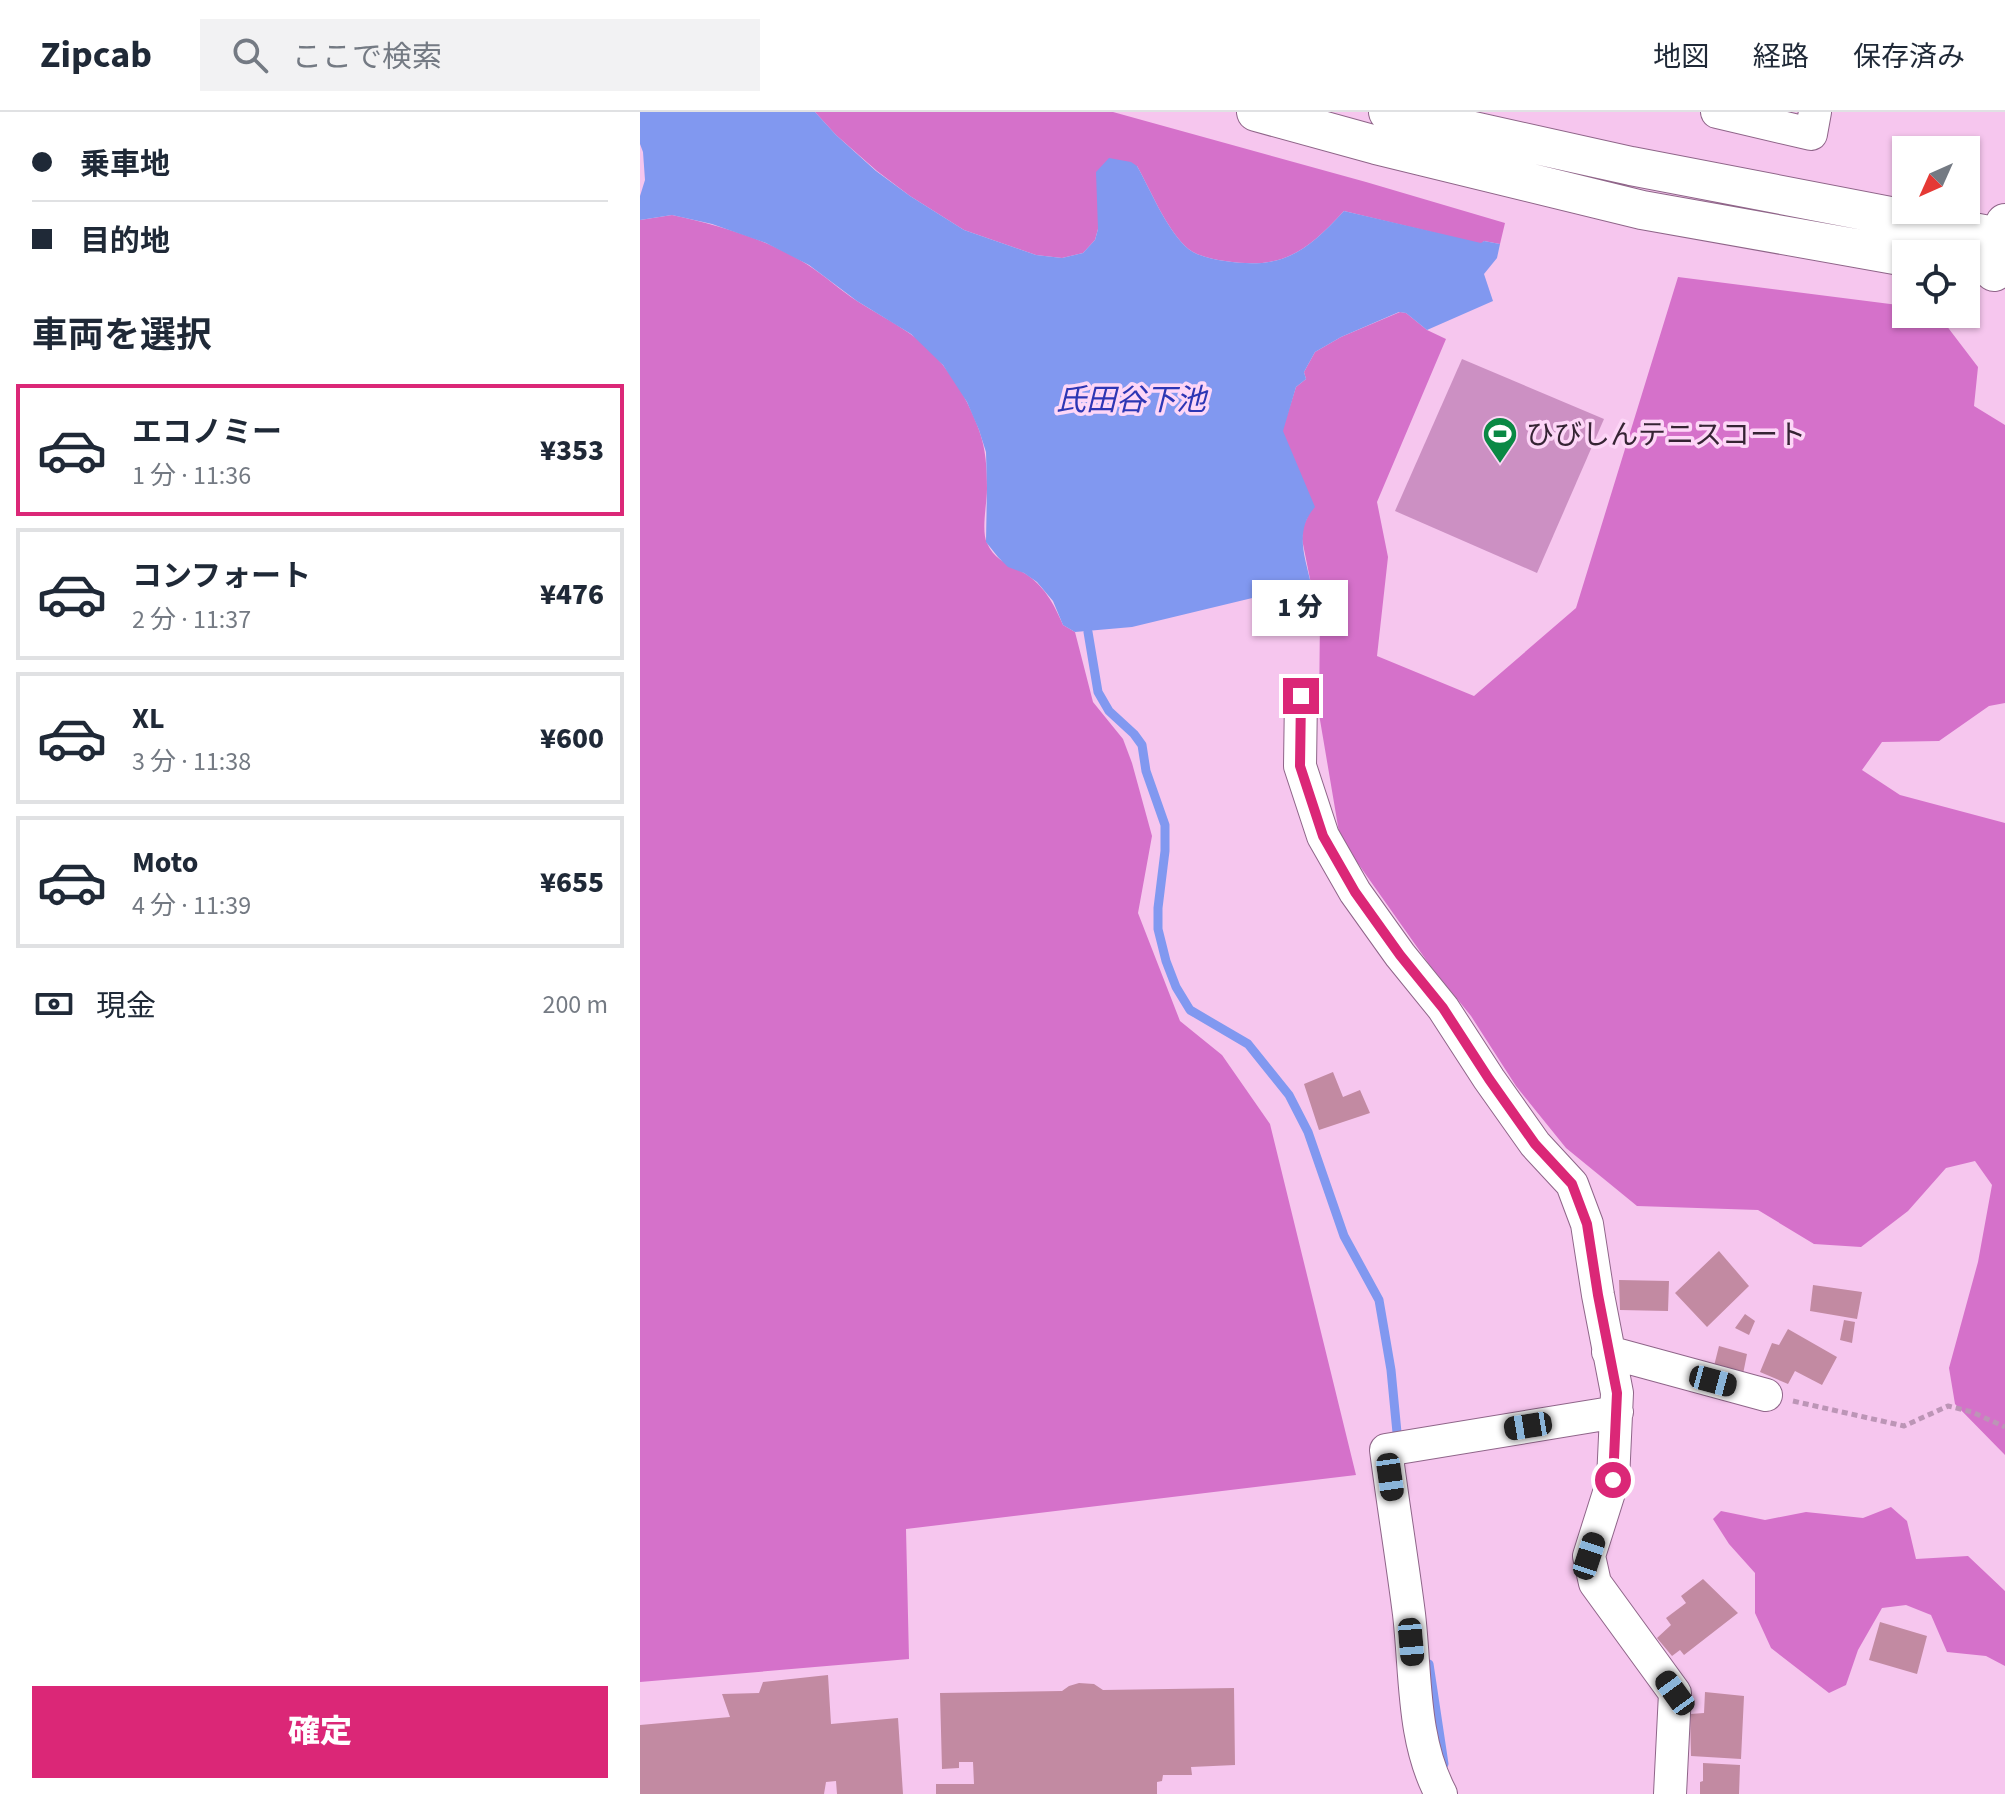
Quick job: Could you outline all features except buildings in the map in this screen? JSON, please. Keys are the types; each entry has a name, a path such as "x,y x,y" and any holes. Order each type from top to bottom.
{"street":[{"path":"1256,112 1376,145 1642,210 1892,255"},
{"path":"1388,112 1996,252"},
{"path":"1717,112 1811,134 1815,112"},
{"path":"1301,696 1300,766 1323,836 1355,892 1443,1008 1535,1144 1572,1184 1587,1224 1617,1393 1613,1480 1589,1556 1595,1583 1675,1693 1670,1794"},
{"path":"1608,1352 1766,1395"},
{"path":"1441,1794 1431,1775 1418,1721 1397,1448 1617,1412"}],"path":[{"path":"1766,1395 1904,1426 1948,1406 1972,1412 2005,1427"}],"shaded area":[{"path":"815,112 1113,112 1505,223 1500,244 1484,241 1481,244 1344,211 1318,237 1292,255 1263,263 1225,261 1199,255 1185,246 1165,218 1137,166 1098,209 1095,240 1083,253 1062,258 1036,255 964,230 910,196 836,135"},
{"path":"672,215 742,234 808,265 921,342 942,364 967,402 985,452 987,489 984,531 987,543 998,558 1043,589 1063,625 1075,632 1093,702 1123,739 1132,763 1152,836 1138,913 1180,1021 1222,1055 1270,1124 1356,1475 906,1529 909,1659 640,1682 640,220"},
{"path":"1678,277 1892,304 1892,328 1948,328 1978,367 1974,406 2005,425 2005,703 1989,706 1939,741 1882,742 1862,770 1900,795 2005,823 2005,1455 1955,1404 1949,1368 1978,1262 1992,1185 1975,1161 1946,1168 1908,1211 1861,1247 1814,1244 1758,1210 1637,1206 1566,1148 1516,1086 1471,1016 1429,964 1340,838 1319,714 1320,616 1302,539 1308,516 1282,431 1296,387 1306,379 1304,372 1315,352 1341,337 1400,312 1446,339 1377,502 1388,557 1377,656 1474,696 1576,608"},
{"name":"ひびしんテニスコート","path":"1462,359 1604,419 1537,573 1395,511"},
{"path":"1891,1507 1907,1521 1916,1559 1968,1556 2005,1591 2005,1666 1986,1656 1947,1652 1931,1615 1906,1605 1882,1608 1858,1650 1846,1685 1829,1693 1771,1648 1755,1613 1755,1573 1729,1544 1713,1519 1721,1511 1765,1520 1806,1512 1863,1518"}],"water":[{"name":"氏田谷下池","path":"640,112 815,112 876,171 964,230 1036,255 1062,258 1083,253 1095,240 1098,229 1096,172 1109,158 1131,162 1137,166 1178,238 1199,255 1245,263 1278,260 1305,247 1344,211 1481,243 1500,244 1497,258 1484,274 1493,301 1427,330 1406,313 1399,312 1315,352 1304,372 1306,379 1296,387 1283,431 1315,507 1303,535 1311,584 1132,627 1075,632 1063,625 1053,601 1037,582 1008,567 986,542 986,452 967,402 943,365 911,334 857,301 809,265 766,243 712,224 672,215 640,220 640,196 645,180"}],"waterway":[{"path":"1088,632 1098,692 1109,711 1142,745 1146,771 1165,825 1158,929 1166,961 1176,987 1190,1010 1248,1044 1289,1095 1308,1132 1344,1236 1379,1300 1391,1370 1398,1443"},
{"path":"1429,1664 1444,1764"}],"place":[{"name":"ひびしんテニスコート","path":"1500,465"}],"route":[{"path":"1301,696 1300,766 1323,836 1355,892 1443,1008 1535,1144 1572,1184 1587,1224 1617,1393 1613,1480"}]}
